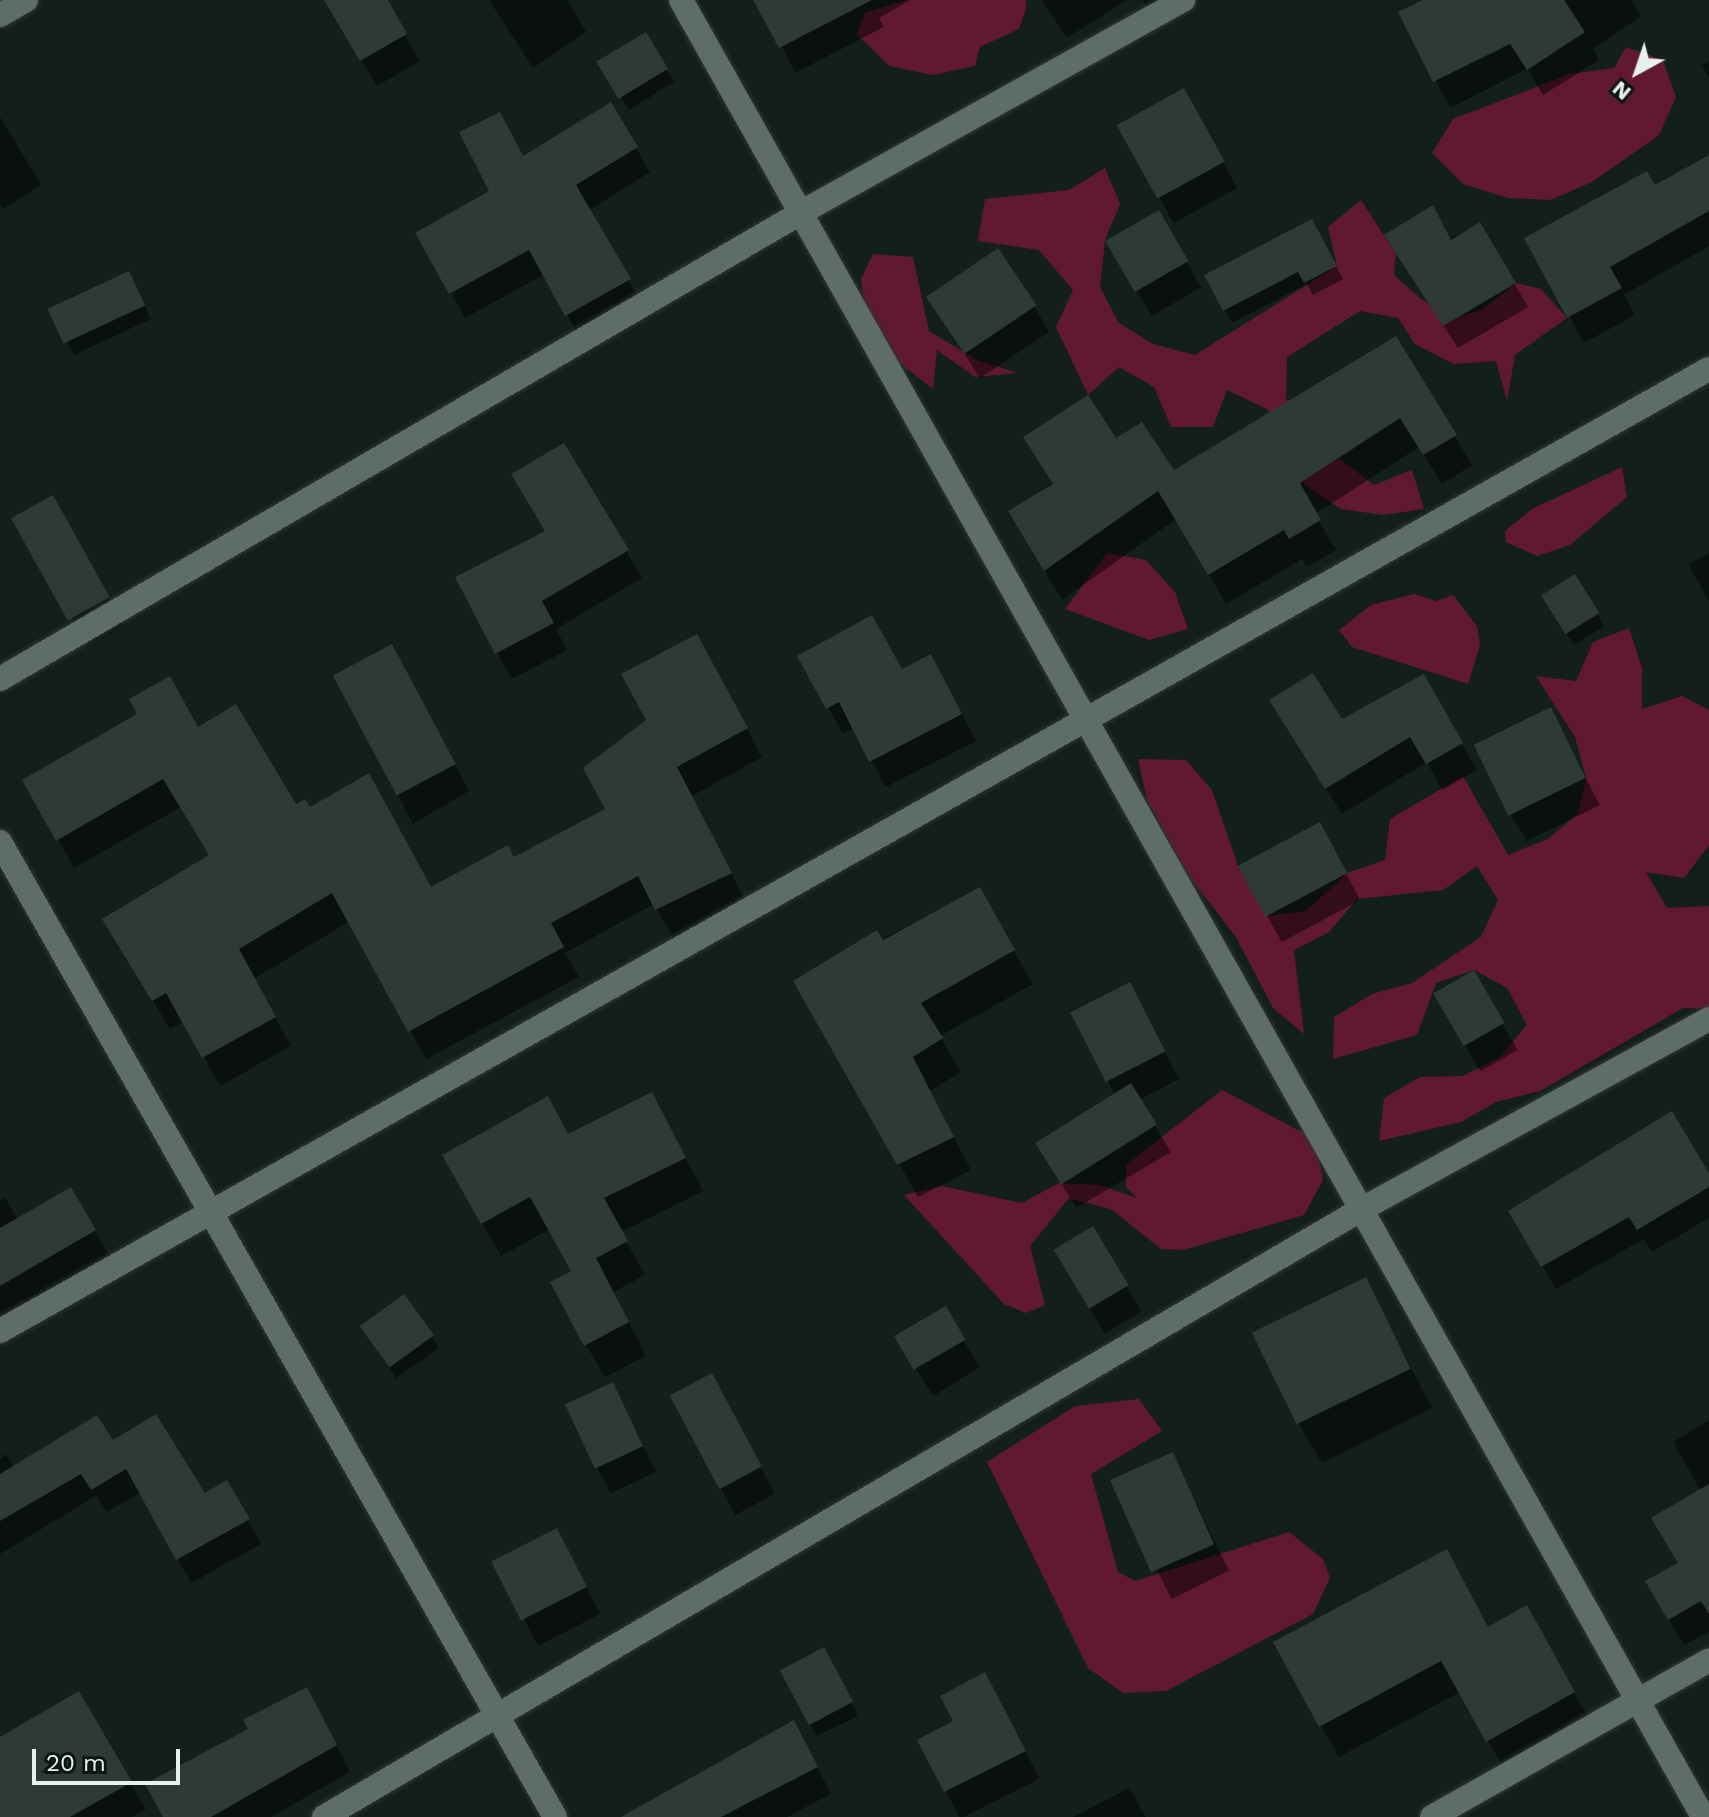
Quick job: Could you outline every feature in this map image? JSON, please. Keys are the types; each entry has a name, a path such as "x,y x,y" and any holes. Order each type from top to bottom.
{"street":[{"path":"0,15 26,0"},
{"path":"681,0 804,211 1703,1817"},
{"path":"0,679 804,211 1183,0"},
{"path":"0,1331 1709,369"},
{"path":"0,842 215,1209 555,1817"},
{"path":"324,1817 499,1721 1362,1209 1709,1019"},
{"path":"1432,1817 1709,1660"}],"shaded area":[{"path":"907,0 1026,0 1026,9 1019,29 980,47 975,66 933,75 889,66 857,34 864,13"},
{"path":"1626,47 1663,60 1676,97 1659,135 1592,182 1550,200 1508,198 1463,184 1432,153 1453,119 1570,74 1614,68"},
{"path":"1105,168 1120,204 1105,240 1100,287 1119,323 1153,344 1195,355 1337,266 1328,227 1361,200 1396,254 1394,275 1422,300 1458,317 1482,310 1516,283 1541,289 1567,318 1515,355 1507,401 1496,361 1454,364 1415,344 1398,318 1360,311 1287,357 1286,399 1307,434 1374,485 1412,470 1424,509 1383,515 1341,509 1304,484 1291,444 1267,409 1227,390 1213,427 1171,427 1154,387 1119,367 1088,395 1056,327 1073,290 1039,250 978,241 985,199 1069,190"},
{"path":"873,254 913,257 929,331 977,360 1017,373 975,377 937,350 933,389 898,362 867,326 861,279"},
{"path":"1622,467 1627,497 1570,545 1537,556 1506,542 1505,531 1532,509"},
{"path":"1107,553 1146,560 1175,592 1188,629 1149,640 1065,609"},
{"path":"1414,594 1436,601 1453,595 1477,626 1480,646 1468,684 1352,647 1339,630 1371,605"},
{"path":"1629,628 1642,668 1642,709 1682,696 1709,710 1709,845 1684,878 1646,872 1667,908 1709,906 1709,1009 1683,1008 1540,1091 1496,1102 1461,1122 1379,1141 1384,1098 1420,1077 1463,1076 1500,1057 1527,1025 1507,988 1474,970 1436,983 1417,1035 1333,1059 1334,1017 1372,994 1412,983 1481,937 1498,900 1477,866 1443,890 1357,899 1329,932 1294,950 1304,1034 1273,1008 1236,937 1187,874 1147,800 1138,759 1186,760 1212,790 1238,866 1266,916 1306,911 1347,873 1385,860 1390,819 1463,776 1508,855 1548,839 1578,813 1586,778 1575,737 1536,676 1576,681 1593,642"},
{"path":"1222,1090 1315,1139 1323,1180 1304,1215 1183,1250 1161,1249 1111,1209 1069,1198 1030,1246 1045,1305 1026,1313 1004,1304 904,1195 942,1186 1022,1203 1059,1183 1099,1185 1137,1198 1126,1187 1126,1165"},
{"path":"1139,1399 1162,1431 1091,1474 1118,1572 1135,1581 1289,1532 1323,1559 1330,1578 1313,1614 1166,1691 1123,1693 1088,1668 987,1462 1075,1406"}],"building":[{"path":"324,0 388,0 407,34 360,61"},
{"path":"753,0 872,0 779,48"},
{"path":"1423,0 1564,0 1585,32 1527,70 1510,44 1433,82 1398,12"},
{"path":"646,32 668,69 618,99 596,62"},
{"path":"1184,88 1225,161 1157,199 1117,125"},
{"path":"611,102 638,147 576,185 631,279 565,316 529,250 449,294 415,233 489,191 459,132 500,112 523,156"},
{"path":"1709,155 1709,211 1610,267 1622,288 1567,318 1524,238 1647,171 1655,185"},
{"path":"1433,205 1451,240 1480,222 1516,283 1443,326 1384,235"},
{"path":"1159,210 1188,261 1135,292 1105,241"},
{"path":"1312,219 1337,266 1304,283 1298,272 1223,311 1204,275"},
{"path":"998,248 1037,305 964,354 926,297"},
{"path":"129,271 145,305 63,343 47,309"},
{"path":"1396,336 1457,435 1423,455 1400,418 1300,483 1321,520 1289,539 1284,530 1208,575 1158,491 1044,571 1008,511 1053,484 1023,437 1088,395 1116,438 1142,422 1174,470"},
{"path":"564,443 629,550 542,601 554,623 495,654 455,577 545,531 511,474"},
{"path":"53,495 110,597 68,621 11,518"},
{"path":"1575,574 1599,613 1565,634 1541,595"},
{"path":"872,615 902,669 931,654 962,714 869,762 839,702 826,709 797,656"},
{"path":"697,634 748,728 677,767 732,873 655,910 638,876 551,923 564,947 408,1032 332,893 239,949 276,1017 202,1058 166,993 152,1001 102,919 209,855 163,779 56,841 22,780 137,714 129,699 170,676 198,727 236,704 296,804 305,799 310,807 369,773 431,887 508,845 514,857 605,809 583,768 646,720 621,674"},
{"path":"392,644 456,764 397,796 333,675"},
{"path":"1313,673 1342,719 1424,674 1463,743 1426,764 1410,737 1325,789 1269,700"},
{"path":"1551,707 1586,778 1508,816 1474,745"},
{"path":"1320,822 1347,873 1265,917 1238,866"},
{"path":"980,887 1015,950 921,1003 943,1038 913,1057 954,1137 897,1165 793,981 877,930 883,940"},
{"path":"1474,970 1504,1023 1464,1046 1433,994"},
{"path":"1130,982 1165,1051 1106,1082 1070,1012"},
{"path":"1131,1083 1157,1125 1061,1184 1035,1143"},
{"path":"652,1092 686,1158 604,1198 628,1241 596,1258 629,1322 584,1346 550,1282 571,1271 530,1197 481,1224 442,1155 548,1096 568,1134"},
{"path":"1672,1111 1709,1173 1709,1187 1637,1230 1629,1217 1541,1267 1508,1211"},
{"path":"71,1187 96,1230 0,1286 0,1228"},
{"path":"1093,1226 1129,1285 1089,1309 1054,1250"},
{"path":"1366,1277 1411,1369 1297,1424 1252,1333"},
{"path":"404,1294 434,1335 389,1368 360,1326"},
{"path":"946,1306 965,1340 914,1370 894,1336"},
{"path":"712,1373 762,1467 719,1489 670,1396"},
{"path":"613,1382 643,1446 595,1469 565,1404"},
{"path":"156,1414 205,1493 227,1480 250,1519 176,1560 126,1469 91,1490 81,1474 0,1521 0,1474 97,1415 113,1440"},
{"path":"1173,1452 1214,1544 1151,1572 1110,1480"},
{"path":"1709,1484 1709,1614 1701,1601 1668,1620 1645,1581 1678,1563 1651,1518"},
{"path":"557,1528 587,1587 521,1620 491,1562"},
{"path":"1447,1549 1488,1627 1527,1605 1575,1692 1486,1742 1441,1661 1319,1727 1273,1642"},
{"path":"824,1647 853,1702 809,1725 780,1670"},
{"path":"985,1672 1026,1751 944,1792 917,1740 953,1721 940,1696"},
{"path":"307,1687 337,1745 211,1817 163,1817 145,1784 248,1729 243,1720"},
{"path":"79,1691 132,1782 70,1817 0,1817 0,1737"},
{"path":"794,1720 818,1767 721,1817 621,1817"}]}
